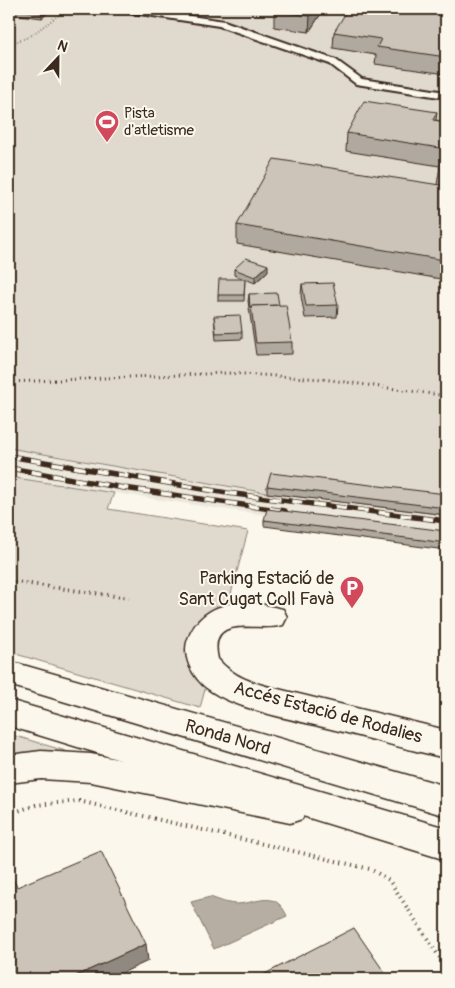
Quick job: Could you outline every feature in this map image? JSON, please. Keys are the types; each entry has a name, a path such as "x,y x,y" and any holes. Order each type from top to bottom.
{"main road":[{"name":"Accés Estació de Rodalies","path":"272,617 247,614 226,616 215,623 203,635 200,650 202,662 213,676 229,686 265,698 446,744"},
{"name":"Ronda Nord","path":"9,672 446,801"},
{"path":"9,713 446,844"},
{"path":"9,769 41,765 91,768 400,830"}],"lane":[{"path":"127,9 222,22 333,62 343,68 349,78 360,82 446,95"},
{"path":"198,18 205,9"}],"path":[{"path":"9,44 29,37 67,9"},
{"path":"9,382 227,373 323,379 440,395 446,393"},
{"path":"9,581 129,598"},
{"path":"9,814 36,805 79,800 370,869 389,880 446,967"}],"shaded area":[{"path":"9,9 446,9 446,515 267,493 9,448"},
{"path":"9,448 267,493 446,515 446,538 221,509 9,477"},
{"path":"9,477 114,493 108,509 248,531 200,708 9,652"},
{"path":"9,734 79,755 9,758"},
{"path":"210,897 227,903 237,904 272,900 282,908 287,916 214,949 191,902"}],"building":[{"path":"14,9 46,9 42,13"},
{"path":"275,9 315,9 310,16 274,11"},
{"path":"348,9 446,9 446,57 377,47 381,39 334,32"},
{"path":"364,101 437,112 433,120 446,122 446,149 347,133"},
{"path":"446,150 446,169 439,168"},
{"path":"274,159 446,186 446,254 444,260 237,225"},
{"path":"246,258 268,265 255,277 234,269"},
{"path":"219,279 245,279 244,295 218,295"},
{"path":"333,283 338,305 306,306 302,284"},
{"path":"277,293 279,305 251,306 250,308 249,294"},
{"path":"286,305 292,342 256,343 251,306"},
{"path":"240,315 242,332 216,333 214,316"},
{"path":"271,473 446,494 446,508 267,486"},
{"path":"267,509 446,531 446,543 264,520"},
{"path":"101,851 146,944 69,979 47,979 45,975 37,979 9,979 9,870 17,887"},
{"path":"354,928 389,979 255,979"}],"railway":[{"path":"9,456 227,493 446,521"},
{"path":"9,468 124,488 285,511"}],"place":[{"name":"Pista d'atletisme","path":"107,143"},
{"name":"Parking Estació de Sant Cugat Coll Favà","path":"352,609"}]}
